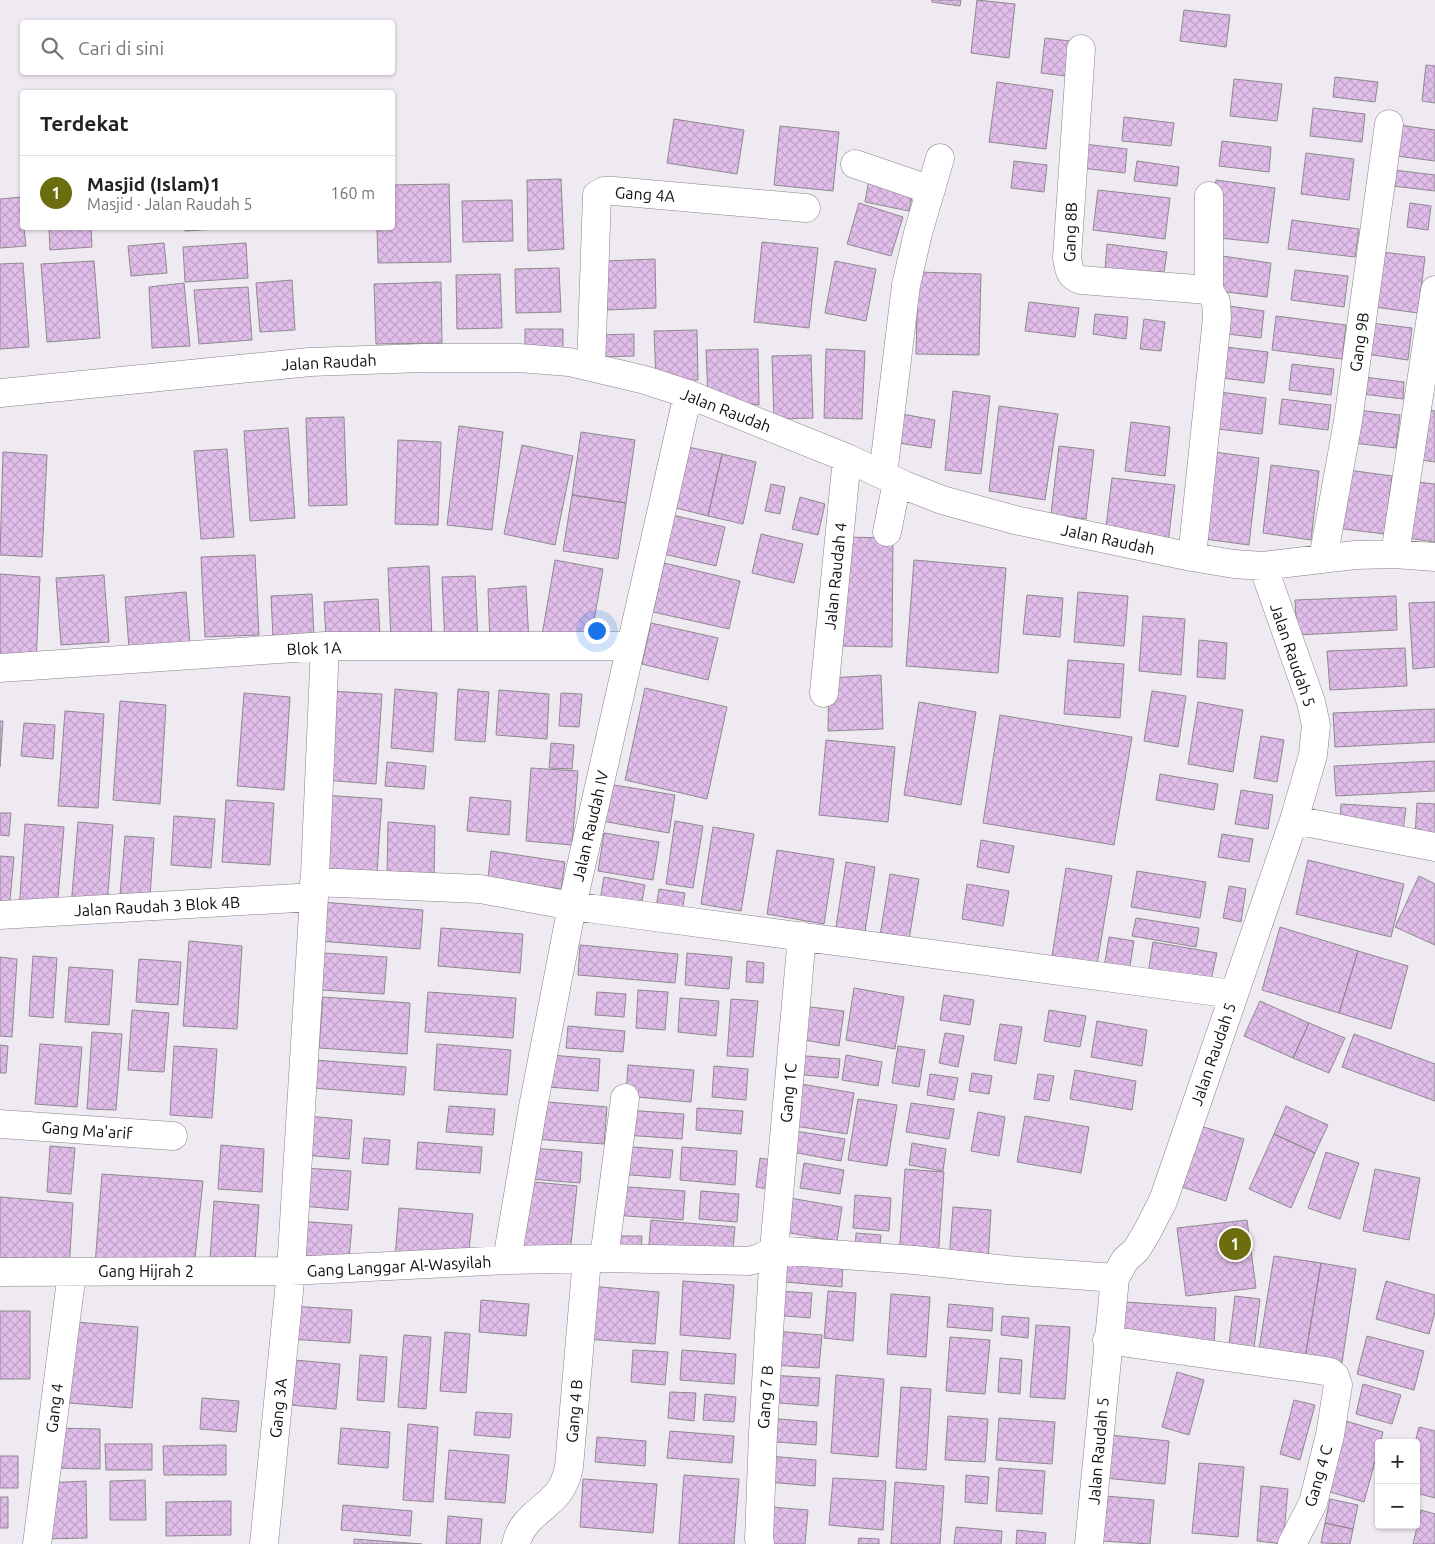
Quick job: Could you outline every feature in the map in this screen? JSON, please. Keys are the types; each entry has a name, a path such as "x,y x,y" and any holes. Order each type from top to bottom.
{"street":[{"name":"Gang 8B","path":"1081,49 1067,258 1069,272 1074,278 1081,280 1208,290"},
{"name":"Gang 9B","path":"1324,559 1348,421 1389,124"},
{"path":"887,532 906,284 918,233 940,158"},
{"path":"855,164 931,190"},
{"name":"Gang 4A","path":"591,366 597,195 604,191 614,190 806,208"},
{"path":"1192,557 1217,318 1216,302 1208,290 1208,196"},
{"path":"1395,554 1435,290"},
{"name":"Jalan Raudah","path":"0,393 310,362 422,358 519,358 569,362 645,380 688,394 847,458 942,500 1014,520 1234,564 1263,566 1355,555 1395,554 1435,557"},
{"name":"Jalan Raudah IV","path":"507,1260 533,1106 572,906 688,394"},
{"name":"Jalan Raudah 4","path":"824,693 847,458"},
{"name":"Jalan Raudah 5","path":"1089,1544 1115,1278 1125,1260 1136,1250 1146,1234 1163,1201 1294,820 1314,755 1316,725 1311,702 1263,566"},
{"name":"Blok 1A","path":"0,668 325,646 630,646"},
{"name":"Gang 3A","path":"264,1544 291,1271 314,889 325,646"},
{"path":"1294,820 1435,847"},
{"name":"Jalan Raudah 3 Blok 4B","path":"0,915 314,889 480,890 572,906 1233,994"},
{"name":"Gang 1C","path":"774,1250 802,936"},
{"name":"Gang 4 B","path":"516,1544 518,1533 527,1522 558,1493 566,1478 569,1467 596,1258 625,1098"},
{"name":"Gang Ma'arif","path":"0,1124 173,1136"},
{"path":"774,1250 1115,1278"},
{"name":"Gang Langgar Al-Wasyilah","path":"291,1271 507,1260 596,1258 749,1261 760,1258 774,1250"},
{"name":"Gang 7 B","path":"760,1544 763,1433 774,1250"},
{"name":"Gang Hijrah 2","path":"0,1272 291,1271"},
{"name":"Gang 4","path":"37,1544 72,1272"},
{"name":"Gang 4 C","path":"1108,1340 1330,1372 1335,1376 1338,1385 1330,1435 1313,1503 1292,1544"}],"building":[{"path":"932,0 961,0 960,6 932,2"},
{"path":"977,0 1015,4 1009,58 971,53"},
{"path":"1184,10 1230,15 1226,47 1180,41"},
{"path":"1045,38 1078,42 1074,77 1041,73"},
{"path":"1426,65 1435,66 1435,103 1422,101"},
{"path":"1335,77 1378,82 1375,102 1333,97"},
{"path":"1234,79 1282,84 1277,121 1230,116"},
{"path":"997,82 1053,90 1046,149 989,142"},
{"path":"1313,108 1365,114 1362,142 1310,136"},
{"path":"1124,117 1174,123 1171,146 1122,141"},
{"path":"674,119 744,130 737,174 667,163"},
{"path":"1392,124 1435,130 1435,161 1389,155"},
{"path":"780,126 839,132 833,191 774,185"},
{"path":"1222,141 1271,147 1269,172 1219,166"},
{"path":"1084,144 1127,149 1125,173 1081,168"},
{"path":"1306,153 1354,159 1349,200 1301,194"},
{"path":"1014,161 1047,165 1044,192 1011,188"},
{"path":"1137,161 1179,167 1177,186 1134,181"},
{"path":"1386,169 1435,175 1435,191 1384,185"},
{"path":"561,179 564,249 528,251 527,180"},
{"path":"869,179 914,188 909,211 865,202"},
{"path":"1216,180 1275,188 1268,243 1209,237"},
{"path":"449,184 451,262 378,263 377,230 395,230 395,185"},
{"path":"1098,190 1170,198 1165,239 1093,230"},
{"path":"20,197 20,230 24,230 26,246 0,248 0,199"},
{"path":"512,200 513,241 463,242 462,201"},
{"path":"859,203 903,217 891,256 847,244"},
{"path":"1410,203 1431,206 1428,230 1407,227"},
{"path":"1292,220 1359,229 1355,257 1288,249"},
{"path":"49,230 91,230 92,247 50,250"},
{"path":"762,242 818,248 809,328 754,322"},
{"path":"164,243 167,273 131,276 128,246"},
{"path":"246,243 248,278 185,282 183,247"},
{"path":"1107,244 1167,252 1164,272 1105,270"},
{"path":"1373,251 1425,257 1418,313 1367,306"},
{"path":"1222,256 1271,263 1267,297 1218,291"},
{"path":"655,259 656,308 607,310 606,261"},
{"path":"94,261 100,338 47,342 41,264"},
{"path":"835,261 876,269 866,321 825,313"},
{"path":"23,263 29,347 0,349 0,264"},
{"path":"559,268 561,312 516,313 515,269"},
{"path":"1295,270 1348,276 1344,307 1291,300"},
{"path":"918,272 981,274 979,355 916,354"},
{"path":"500,274 502,328 457,329 456,275"},
{"path":"292,280 295,330 260,332 256,283"},
{"path":"441,282 442,343 376,344 374,284"},
{"path":"184,283 190,346 152,348 149,287"},
{"path":"248,287 252,340 199,344 194,290"},
{"path":"1029,302 1079,308 1075,337 1025,331"},
{"path":"1222,305 1264,311 1261,338 1219,333"},
{"path":"1095,314 1128,317 1126,339 1093,334"},
{"path":"1276,316 1346,325 1342,359 1272,350"},
{"path":"1144,319 1165,322 1161,351 1140,349"},
{"path":"1363,322 1412,328 1408,360 1359,353"},
{"path":"525,329 563,329 563,349 525,350"},
{"path":"697,330 698,380 656,381 654,331"},
{"path":"634,334 634,356 600,357 599,335"},
{"path":"1217,346 1268,352 1264,383 1213,377"},
{"path":"758,349 759,405 708,398 706,350"},
{"path":"826,349 865,351 862,419 824,418"},
{"path":"811,355 813,418 774,419 772,356"},
{"path":"1292,364 1334,369 1331,395 1289,390"},
{"path":"1364,377 1404,382 1403,399 1363,394"},
{"path":"953,391 990,396 981,474 945,470"},
{"path":"1212,391 1266,398 1262,434 1208,428"},
{"path":"1282,399 1331,405 1328,430 1279,424"},
{"path":"999,406 1058,414 1045,500 989,491"},
{"path":"1421,409 1435,411 1435,462 1415,459"},
{"path":"1357,410 1400,415 1396,448 1353,443"},
{"path":"902,414 935,420 931,448 898,443"},
{"path":"344,417 347,505 309,506 306,418"},
{"path":"1131,422 1170,427 1165,476 1125,471"},
{"path":"459,426 503,432 492,530 447,525"},
{"path":"288,428 295,518 250,521 244,431"},
{"path":"581,432 635,440 626,503 572,495"},
{"path":"398,440 441,442 438,525 395,524"},
{"path":"522,445 573,456 555,545 504,534"},
{"path":"678,445 722,454 708,516 664,505"},
{"path":"1059,446 1094,450 1086,519 1051,514"},
{"path":"227,449 234,537 201,539 194,451"},
{"path":"1207,451 1259,458 1249,545 1197,538"},
{"path":"3,452 47,455 42,557 0,555"},
{"path":"722,454 756,462 743,524 708,516"},
{"path":"1271,465 1319,471 1311,540 1263,533"},
{"path":"1341,469 1392,476 1385,534 1335,528"},
{"path":"1112,478 1175,485 1168,543 1105,535"},
{"path":"1408,481 1435,484 1435,542 1401,537"},
{"path":"771,484 785,487 780,514 765,511"},
{"path":"572,495 626,503 618,559 563,551"},
{"path":"800,497 825,504 818,535 792,529"},
{"path":"668,514 725,527 716,566 659,553"},
{"path":"761,534 803,544 794,583 752,573"},
{"path":"843,537 893,538 892,647 841,646"},
{"path":"255,555 259,635 205,637 201,557"},
{"path":"555,560 603,569 590,644 542,635"},
{"path":"914,560 1006,568 998,673 906,666"},
{"path":"664,563 740,581 729,629 653,612"},
{"path":"429,566 432,639 391,641 388,568"},
{"path":"0,574 40,577 36,663 0,662"},
{"path":"104,575 109,642 61,645 56,578"},
{"path":"475,576 478,642 445,644 442,577"},
{"path":"526,586 529,643 490,644 488,589"},
{"path":"186,592 190,644 129,648 125,597"},
{"path":"1078,592 1128,596 1124,646 1074,642"},
{"path":"312,594 314,637 273,638 271,596"},
{"path":"1027,595 1063,598 1060,637 1023,634"},
{"path":"1396,596 1397,630 1297,635 1295,600"},
{"path":"378,599 380,636 326,638 324,602"},
{"path":"1435,602 1435,667 1413,669 1409,603"},
{"path":"1143,616 1185,619 1181,675 1139,671"},
{"path":"651,623 718,638 708,680 642,664"},
{"path":"1199,640 1227,643 1225,679 1197,677"},
{"path":"1405,648 1407,686 1330,690 1327,651"},
{"path":"1068,660 1124,664 1120,718 1064,714"},
{"path":"881,675 883,729 828,731 829,678"},
{"path":"645,688 727,707 707,799 625,780"},
{"path":"395,689 437,693 433,752 391,748"},
{"path":"458,689 489,692 485,742 455,740"},
{"path":"499,690 549,694 547,739 496,735"},
{"path":"329,691 382,694 376,784 323,780"},
{"path":"1152,691 1186,696 1178,747 1144,741"},
{"path":"244,693 290,697 284,790 237,786"},
{"path":"561,693 582,694 579,727 559,726"},
{"path":"120,701 166,705 160,804 113,800"},
{"path":"919,702 976,712 961,805 904,795"},
{"path":"1198,702 1243,710 1233,772 1188,764"},
{"path":"1435,709 1435,742 1335,747 1333,713"},
{"path":"65,711 104,714 98,808 58,806"},
{"path":"1000,715 1132,737 1114,845 983,823"},
{"path":"0,721 3,721 0,767"},
{"path":"24,723 55,725 53,759 21,756"},
{"path":"1261,736 1284,740 1277,782 1254,778"},
{"path":"826,740 895,747 888,822 819,815"},
{"path":"551,743 574,745 572,769 549,768"},
{"path":"1435,761 1435,791 1336,796 1334,766"},
{"path":"387,762 426,766 424,789 385,786"},
{"path":"531,768 578,771 572,845 526,841"},
{"path":"1160,774 1218,784 1214,810 1156,800"},
{"path":"608,784 675,795 669,833 602,821"},
{"path":"1241,790 1273,795 1268,829 1235,824"},
{"path":"322,795 382,799 377,873 322,871"},
{"path":"470,797 511,801 509,835 467,831"},
{"path":"226,800 274,803 270,865 222,862"},
{"path":"1417,803 1435,804 1435,839 1415,836"},
{"path":"1341,804 1406,808 1402,837 1340,827"},
{"path":"0,813 11,813 9,836 0,835"},
{"path":"174,816 215,819 211,868 171,865"},
{"path":"675,821 703,826 693,888 666,884"},
{"path":"78,822 113,825 107,907 71,907"},
{"path":"388,822 435,826 434,879 387,877"},
{"path":"25,824 64,827 57,910 19,910"},
{"path":"713,827 754,834 741,911 701,904"},
{"path":"604,833 659,842 653,880 598,871"},
{"path":"1222,834 1253,839 1249,862 1218,857"},
{"path":"125,836 154,838 150,897 120,895"},
{"path":"981,840 1014,846 1009,873 977,867"},
{"path":"777,850 834,859 824,924 767,914"},
{"path":"491,851 565,862 561,889 488,878"},
{"path":"0,856 14,857 9,911 0,911"},
{"path":"1308,860 1404,884 1391,937 1296,914"},
{"path":"846,862 875,867 865,932 836,927"},
{"path":"1066,868 1112,876 1097,964 1052,956"},
{"path":"1137,871 1206,882 1200,918 1131,907"},
{"path":"890,874 919,879 909,940 880,936"},
{"path":"1419,876 1435,884 1435,945 1395,927"},
{"path":"604,877 645,885 640,912 599,906"},
{"path":"967,884 1009,891 1003,926 962,919"},
{"path":"1229,886 1246,889 1241,922 1223,918"},
{"path":"659,889 685,893 681,918 655,914"},
{"path":"321,902 423,910 420,949 319,941"},
{"path":"1136,918 1199,928 1196,947 1132,936"},
{"path":"1280,927 1358,951 1339,1013 1262,990"},
{"path":"441,928 523,934 520,973 438,966"},
{"path":"1109,937 1134,941 1128,978 1103,974"},
{"path":"189,941 242,946 237,1029 183,1026"},
{"path":"1153,942 1217,953 1209,989 1147,980"},
{"path":"580,945 678,954 675,983 578,975"},
{"path":"1358,951 1408,966 1391,1029 1339,1013"},
{"path":"324,953 387,957 384,994 322,990"},
{"path":"687,953 732,957 729,989 685,985"},
{"path":"33,956 57,958 53,1018 29,1016"},
{"path":"0,957 17,959 12,1037 0,1036"},
{"path":"139,959 181,962 178,1005 136,1002"},
{"path":"747,961 764,963 763,983 746,982"},
{"path":"69,967 113,970 109,1025 65,1022"},
{"path":"854,988 904,997 895,1049 846,1040"},
{"path":"638,990 668,992 665,1030 636,1028"},
{"path":"428,992 516,998 513,1038 425,1032"},
{"path":"597,992 626,994 624,1017 595,1015"},
{"path":"944,995 974,1000 970,1025 940,1020"},
{"path":"323,997 410,1003 407,1054 319,1048"},
{"path":"680,998 719,1001 716,1036 678,1032"},
{"path":"731,999 758,1001 753,1057 727,1056"},
{"path":"1260,1001 1309,1023 1293,1058 1244,1036"},
{"path":"802,1006 844,1011 839,1046 798,1039"},
{"path":"132,1010 169,1013 164,1072 128,1070"},
{"path":"1049,1010 1086,1016 1080,1047 1044,1041"},
{"path":"1097,1021 1147,1030 1142,1066 1091,1057"},
{"path":"1309,1023 1345,1038 1329,1073 1293,1058"},
{"path":"1000,1024 1022,1027 1016,1064 994,1060"},
{"path":"568,1026 625,1031 623,1052 566,1048"},
{"path":"92,1032 122,1034 116,1110 87,1109"},
{"path":"945,1033 964,1036 958,1067 939,1063"},
{"path":"1354,1034 1435,1064 1435,1101 1342,1067"},
{"path":"40,1044 82,1047 77,1107 35,1104"},
{"path":"437,1044 511,1050 507,1095 434,1090"},
{"path":"0,1045 8,1046 6,1073 0,1073"},
{"path":"174,1046 217,1049 212,1118 170,1115"},
{"path":"898,1046 925,1050 919,1087 892,1083"},
{"path":"550,1055 600,1059 598,1091 548,1087"},
{"path":"795,1055 840,1059 838,1078 794,1074"},
{"path":"846,1055 882,1062 878,1086 842,1080"},
{"path":"314,1060 406,1067 404,1095 312,1088"},
{"path":"628,1065 694,1070 691,1102 626,1096"},
{"path":"714,1066 748,1069 746,1100 712,1097"},
{"path":"1075,1070 1136,1081 1132,1110 1070,1099"},
{"path":"972,1073 992,1076 989,1094 969,1091"},
{"path":"930,1074 958,1078 954,1100 927,1095"},
{"path":"1038,1074 1054,1076 1049,1101 1034,1099"},
{"path":"795,1083 854,1093 847,1134 788,1125"},
{"path":"858,1099 897,1105 887,1166 848,1160"},
{"path":"536,1101 607,1107 604,1144 532,1139"},
{"path":"911,1103 954,1109 949,1139 906,1132"},
{"path":"449,1106 495,1109 493,1135 446,1132"},
{"path":"1286,1106 1328,1125 1315,1153 1274,1134"},
{"path":"697,1108 743,1111 741,1134 696,1130"},
{"path":"626,1110 684,1114 682,1139 625,1135"},
{"path":"978,1112 1005,1117 999,1156 971,1151"},
{"path":"307,1116 352,1120 349,1159 304,1155"},
{"path":"1025,1116 1089,1127 1081,1173 1017,1162"},
{"path":"1200,1126 1244,1139 1226,1201 1182,1187"},
{"path":"789,1130 845,1139 841,1161 786,1151"},
{"path":"1274,1134 1315,1153 1291,1208 1249,1189"},
{"path":"364,1138 390,1140 388,1165 362,1163"},
{"path":"418,1142 482,1147 480,1173 416,1169"},
{"path":"912,1143 946,1149 943,1171 909,1165"},
{"path":"221,1145 264,1149 262,1192 218,1189"},
{"path":"50,1146 75,1148 71,1194 47,1192"},
{"path":"620,1146 673,1150 670,1178 618,1174"},
{"path":"682,1147 737,1151 735,1185 680,1180"},
{"path":"532,1148 582,1152 580,1183 530,1179"},
{"path":"1326,1152 1359,1163 1340,1219 1308,1208"},
{"path":"760,1158 778,1161 774,1190 756,1187"},
{"path":"804,1163 844,1170 840,1194 800,1188"},
{"path":"304,1168 351,1171 348,1210 301,1206"},
{"path":"905,1169 944,1172 938,1259 899,1257"},
{"path":"1375,1169 1420,1178 1409,1240 1363,1231"},
{"path":"102,1174 203,1181 194,1268 95,1265"},
{"path":"523,1181 577,1186 570,1254 518,1254"},
{"path":"615,1186 685,1191 683,1220 613,1215"},
{"path":"701,1191 739,1194 737,1222 699,1219"},
{"path":"855,1195 891,1198 889,1231 853,1228"},
{"path":"0,1197 73,1203 69,1270 0,1265"},
{"path":"784,1197 842,1207 837,1241 779,1231"},
{"path":"214,1201 259,1205 255,1261 210,1259"},
{"path":"953,1207 991,1210 988,1263 949,1260"},
{"path":"399,1208 473,1214 468,1258 395,1258"},
{"path":"651,1220 735,1227 732,1259 648,1255"},
{"path":"1247,1220 1256,1288 1186,1296 1177,1228"},
{"path":"297,1221 352,1225 349,1259 295,1255"},
{"path":"856,1233 881,1235 879,1255 855,1253"},
{"path":"610,1236 642,1236 641,1255 610,1255"},
{"path":"777,1253 843,1258 842,1287 774,1281"},
{"path":"1274,1256 1321,1263 1305,1358 1259,1349"},
{"path":"1321,1263 1356,1269 1342,1363 1305,1358"},
{"path":"683,1281 734,1285 730,1339 680,1335"},
{"path":"1386,1281 1435,1295 1435,1312 1429,1334 1376,1319"},
{"path":"589,1286 659,1292 655,1344 585,1339"},
{"path":"775,1291 812,1293 810,1318 773,1315"},
{"path":"828,1291 856,1293 853,1341 824,1338"},
{"path":"891,1294 930,1297 926,1357 887,1354"},
{"path":"1235,1296 1260,1299 1253,1356 1228,1353"},
{"path":"481,1300 529,1304 526,1336 479,1332"},
{"path":"1125,1302 1216,1308 1214,1347 1122,1340"},
{"path":"949,1304 993,1308 992,1331 947,1327"},
{"path":"292,1306 352,1310 350,1343 289,1339"},
{"path":"0,1311 30,1311 30,1379 0,1379"},
{"path":"1002,1316 1029,1318 1028,1338 1001,1335"},
{"path":"75,1322 138,1327 132,1408 69,1403"},
{"path":"1036,1325 1070,1327 1065,1399 1030,1397"},
{"path":"774,1331 822,1335 819,1368 771,1365"},
{"path":"445,1332 470,1334 466,1393 440,1391"},
{"path":"404,1335 431,1337 426,1409 398,1407"},
{"path":"1367,1336 1424,1351 1414,1390 1357,1374"},
{"path":"950,1337 990,1340 985,1394 946,1391"},
{"path":"633,1350 668,1352 665,1385 631,1382"},
{"path":"682,1350 736,1354 734,1384 680,1380"},
{"path":"360,1355 387,1357 384,1402 357,1400"},
{"path":"1000,1358 1022,1360 1020,1394 998,1392"},
{"path":"294,1360 340,1364 336,1409 290,1405"},
{"path":"1177,1372 1204,1380 1189,1435 1162,1427"},
{"path":"769,1375 820,1378 818,1406 767,1402"},
{"path":"836,1375 884,1379 878,1457 831,1453"},
{"path":"1363,1384 1401,1395 1392,1424 1356,1414"},
{"path":"901,1387 931,1389 926,1470 896,1468"},
{"path":"670,1392 696,1393 694,1421 668,1418"},
{"path":"705,1394 736,1397 734,1422 703,1420"},
{"path":"202,1398 239,1401 236,1432 200,1429"},
{"path":"1294,1400 1315,1405 1300,1460 1280,1454"},
{"path":"476,1412 512,1414 510,1438 474,1435"},
{"path":"948,1416 988,1419 985,1462 945,1460"},
{"path":"766,1418 817,1422 816,1445 764,1441"},
{"path":"999,1418 1055,1422 1052,1464 996,1460"},
{"path":"1346,1421 1383,1432 1381,1439 1375,1439 1375,1461 1364,1502 1327,1491"},
{"path":"408,1424 438,1427 433,1502 403,1500"},
{"path":"1419,1427 1435,1431 1435,1498 1420,1494 1420,1439 1416,1439"},
{"path":"54,1428 100,1429 100,1469 54,1468"},
{"path":"341,1428 390,1432 388,1468 338,1464"},
{"path":"670,1431 734,1436 732,1463 667,1458"},
{"path":"1110,1435 1169,1441 1165,1484 1105,1478"},
{"path":"597,1437 646,1441 645,1466 595,1462"},
{"path":"105,1444 152,1444 152,1470 106,1470"},
{"path":"226,1445 226,1475 164,1475 163,1446"},
{"path":"449,1450 509,1455 505,1503 445,1499"},
{"path":"0,1456 18,1456 18,1488 0,1488"},
{"path":"769,1456 816,1460 815,1486 767,1482"},
{"path":"1199,1463 1244,1467 1238,1537 1192,1533"},
{"path":"999,1468 1045,1471 1042,1514 996,1511"},
{"path":"684,1475 739,1479 734,1544 679,1544"},
{"path":"966,1475 989,1477 987,1504 965,1502"},
{"path":"833,1478 886,1481 883,1530 829,1525"},
{"path":"583,1479 657,1484 653,1533 580,1527"},
{"path":"145,1480 146,1520 110,1520 110,1481"},
{"path":"86,1481 87,1538 44,1539 47,1483"},
{"path":"895,1482 944,1486 940,1544 891,1544"},
{"path":"1261,1486 1288,1489 1283,1544 1257,1541"},
{"path":"1105,1496 1154,1500 1150,1544 1102,1541"},
{"path":"0,1497 8,1497 8,1528 0,1528"},
{"path":"1330,1499 1358,1505 1353,1529 1325,1523"},
{"path":"231,1501 231,1535 166,1536 166,1502"},
{"path":"343,1505 412,1511 410,1536 341,1530"},
{"path":"772,1507 808,1510 805,1544 769,1544"},
{"path":"1421,1510 1435,1514 1435,1544 1413,1544 1417,1529 1420,1529"},
{"path":"448,1516 482,1519 480,1544 446,1544"},
{"path":"1325,1523 1353,1529 1350,1544 1321,1543"},
{"path":"956,1527 1002,1531 1001,1544 954,1544"},
{"path":"1017,1530 1046,1533 1045,1544 1016,1544"},
{"path":"859,1538 879,1539 879,1544 858,1544"},
{"path":"354,1539 422,1544 354,1544"}],"place":[{"name":"Masjid (Islam)1","path":"1235,1244"}]}
